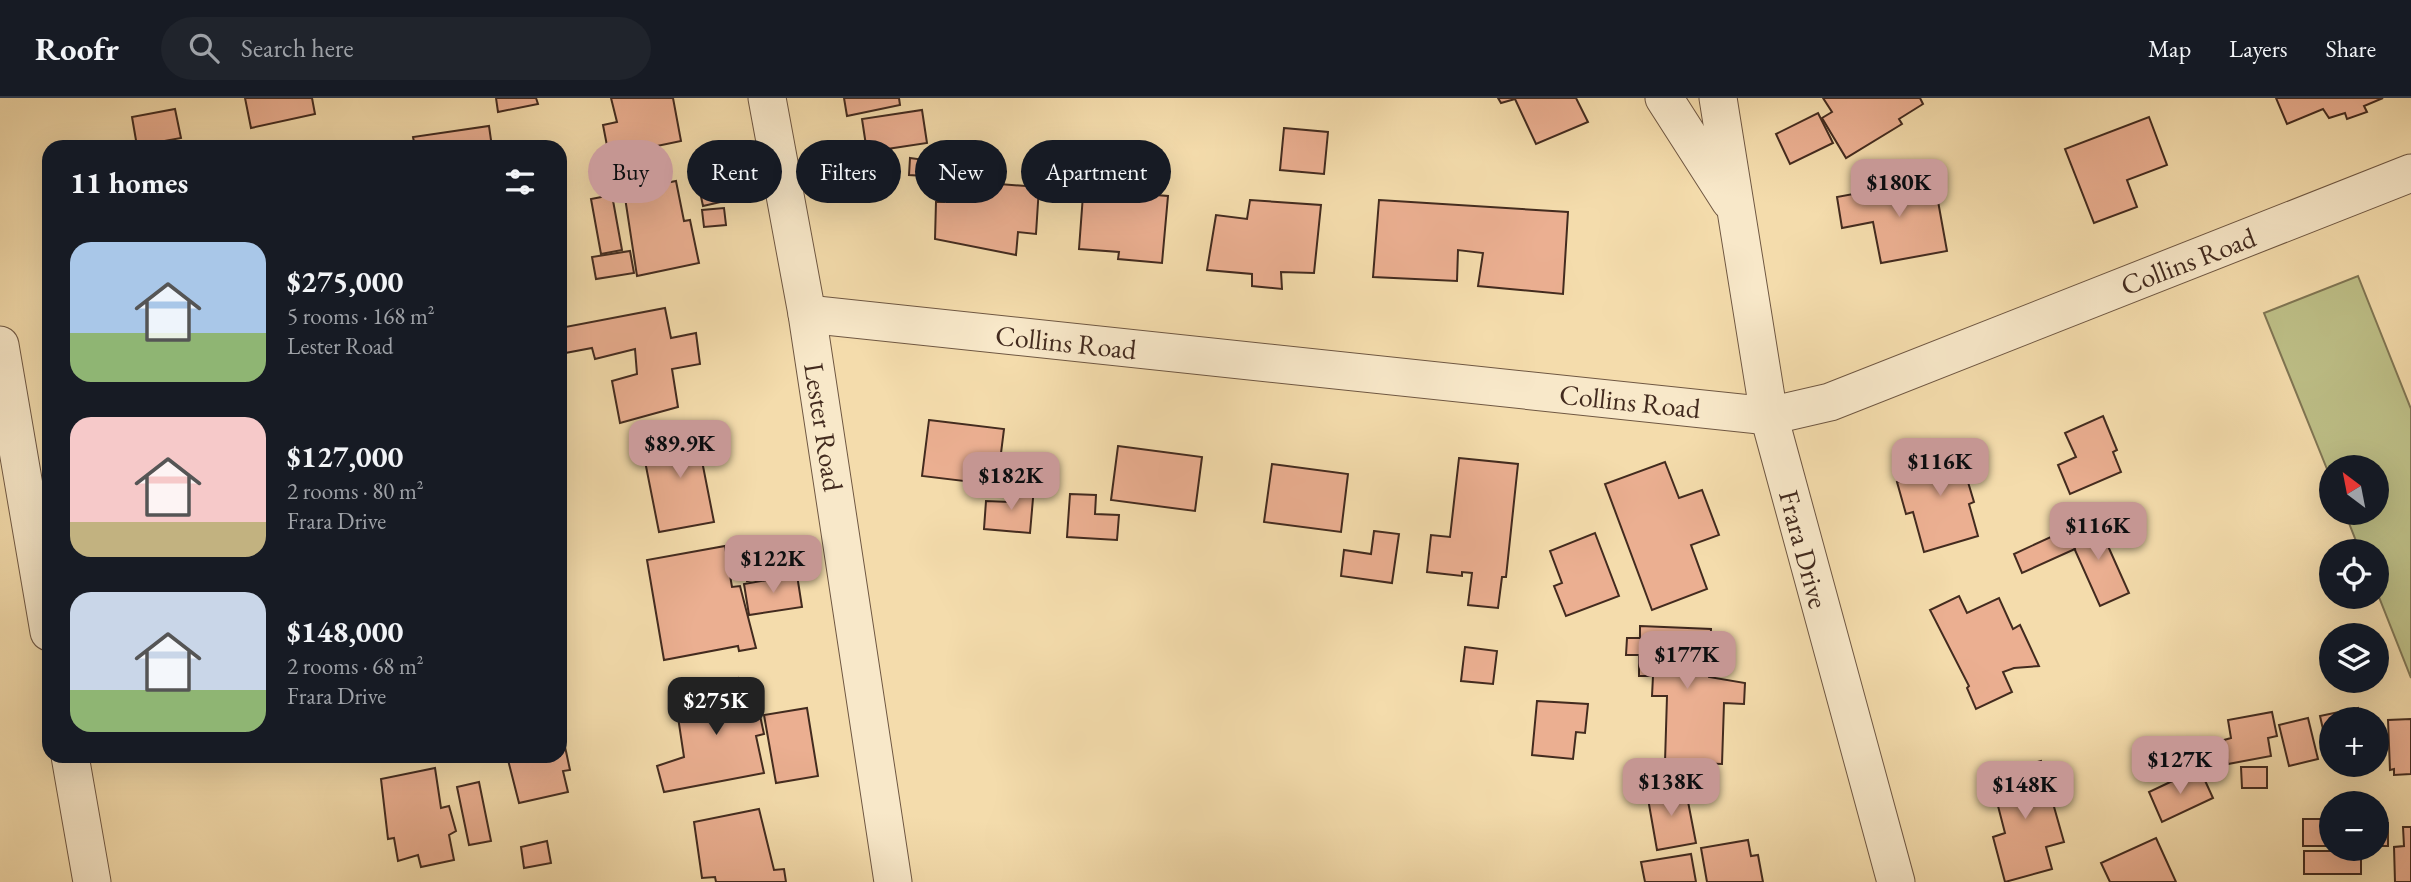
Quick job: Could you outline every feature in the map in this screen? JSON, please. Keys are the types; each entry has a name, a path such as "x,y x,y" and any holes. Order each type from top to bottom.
{"street":[{"name":"Lester Road","path":"767,98 807,314 893,882"},
{"name":"Frara Drive","path":"1664,98 1736,211"},
{"name":"Frara Drive","path":"1718,98 1769,416 1896,882"},
{"name":"Collins Road","path":"807,314 1769,416 1829,402 2411,173"},
{"path":"0,345 42,591"},
{"path":"71,763 92,882"}],"green space":[{"path":"2358,276 2411,409 2411,678 2384,609 2389,609 2389,539 2355,539 2350,525 2389,525 2389,455 2321,455 2264,313"}],"building":[{"path":"245,98 312,98 315,114 251,128"},
{"path":"496,98 536,98 538,104 498,112"},
{"path":"611,98 673,98 681,141 606,140 603,125 617,122"},
{"path":"844,98 899,98 900,105 847,116"},
{"path":"1498,98 1576,98 1588,122 1536,144 1515,99 1501,103"},
{"path":"1823,98 1920,98 1923,104 1899,119 1902,124 1846,158 1822,118 1832,112"},
{"path":"2276,98 2383,98 2364,106 2367,112 2347,119 2345,113 2329,118 2323,109 2287,124"},
{"path":"175,109 181,138 136,140 132,117"},
{"path":"922,110 927,140 915,140 915,145 901,147 901,140 865,140 862,119"},
{"path":"1818,113 1833,143 1790,164 1776,134"},
{"path":"2149,117 2167,165 2127,180 2137,207 2094,223 2065,149"},
{"path":"489,126 491,140 414,140 413,137"},
{"path":"1284,128 1328,132 1324,174 1280,170"},
{"path":"910,158 915,159 915,175 909,175"},
{"path":"1934,179 1947,251 1881,263 1873,222 1842,228 1837,197"},
{"path":"676,181 684,221 690,220 699,263 637,276 626,203 673,203 673,182"},
{"path":"1007,185 1021,186 1021,203 1038,203 1036,234 1018,232 1016,255 935,239 936,203 1007,203"},
{"path":"1250,200 1321,205 1314,273 1281,272 1282,289 1252,286 1252,274 1207,270 1216,215 1247,219"},
{"path":"1379,200 1568,212 1563,294 1478,286 1483,253 1458,250 1457,281 1373,277"},
{"path":"592,203 613,203 622,250 601,254"},
{"path":"1082,203 1167,203 1162,263 1118,259 1119,252 1079,249"},
{"path":"724,208 726,225 704,227 702,210"},
{"path":"630,251 634,273 596,279 592,257"},
{"path":"665,308 671,338 696,333 700,364 672,369 678,407 620,423 612,381 637,374 635,349 595,359 592,348 567,353 567,327"},
{"path":"2103,416 2117,450 2113,452 2121,472 2070,494 2058,465 2076,457 2065,433"},
{"path":"929,420 1004,429 997,485 922,476"},
{"path":"695,427 697,436 708,433 713,459 702,461 714,522 659,532 642,446 671,439 670,432"},
{"path":"1118,446 1202,457 1195,511 1111,500"},
{"path":"1964,446 1973,481 1968,482 1974,502 1969,504 1978,536 1924,552 1913,512 1906,514 1897,482 1914,478 1909,461"},
{"path":"1459,458 1518,464 1506,577 1502,577 1498,608 1468,605 1472,573 1462,572 1462,576 1427,572 1431,535 1450,537"},
{"path":"1665,462 1679,498 1702,490 1719,535 1691,545 1707,589 1652,610 1605,484"},
{"path":"1272,464 1348,474 1341,532 1264,522"},
{"path":"1011,485 1034,487 1030,533 984,529 986,501 1010,502"},
{"path":"1070,494 1096,495 1095,514 1119,515 1117,540 1067,537"},
{"path":"2095,517 2129,593 2100,606 2066,530"},
{"path":"2066,530 2075,549 2022,573 2014,554"},
{"path":"1374,531 1399,534 1392,583 1341,576 1344,550 1371,554"},
{"path":"1595,533 1619,596 1566,616 1554,586 1562,583 1550,551"},
{"path":"792,537 798,572 747,581 741,545"},
{"path":"725,546 732,587 740,586 756,648 739,651 738,646 664,660 647,560"},
{"path":"797,575 802,607 749,615 744,584"},
{"path":"1959,596 1967,613 1999,598 2013,629 2020,625 2039,666 2014,668 2003,672 2012,692 1976,709 1967,688 1969,686 1930,610"},
{"path":"1640,626 1711,629 1709,677 1745,683 1744,704 1724,703 1722,764 1665,762 1667,696 1652,696 1653,676 1639,676 1639,655 1626,655 1627,638 1640,638"},
{"path":"1465,647 1497,651 1493,684 1461,681"},
{"path":"738,678 740,685 753,683 764,734 756,736 764,773 664,792 657,766 684,757 675,697 717,690 716,684"},
{"path":"1537,701 1588,704 1585,733 1576,732 1573,759 1532,755"},
{"path":"807,708 818,776 776,783 764,715"},
{"path":"2272,712 2277,736 2268,738 2271,756 2228,764 2224,740 2231,738 2228,720"},
{"path":"2308,718 2318,759 2289,766 2279,725"},
{"path":"2411,719 2411,774 2394,775 2394,769 2390,770 2389,720"},
{"path":"567,756 570,770 563,771 568,792 519,803 509,763 567,763"},
{"path":"2041,761 2064,842 2046,847 2052,869 2005,882 1993,837 2005,833 1990,775"},
{"path":"2241,767 2267,767 2267,788 2242,788"},
{"path":"435,768 441,808 449,806 456,831 449,835 454,860 421,867 418,855 398,861 394,838 388,839 381,779"},
{"path":"2202,774 2213,798 2162,822 2149,792 2183,776 2185,782"},
{"path":"479,782 491,841 469,845 457,787"},
{"path":"1685,786 1696,843 1657,850 1647,793"},
{"path":"759,809 774,870 784,869 786,882 716,882 715,877 702,878 694,822"},
{"path":"2303,819 2319,819 2319,846 2303,846"},
{"path":"2403,827 2411,827 2411,882 2395,882 2394,847 2404,846"},
{"path":"2156,838 2176,882 2110,882 2101,863"},
{"path":"1748,840 1751,856 1758,855 1763,882 1707,882 1701,848"},
{"path":"547,841 551,863 524,868 521,847"},
{"path":"2304,851 2319,851 2319,861 2361,861 2361,874 2304,874"},
{"path":"1691,854 1696,882 1645,882 1641,862"}]}
